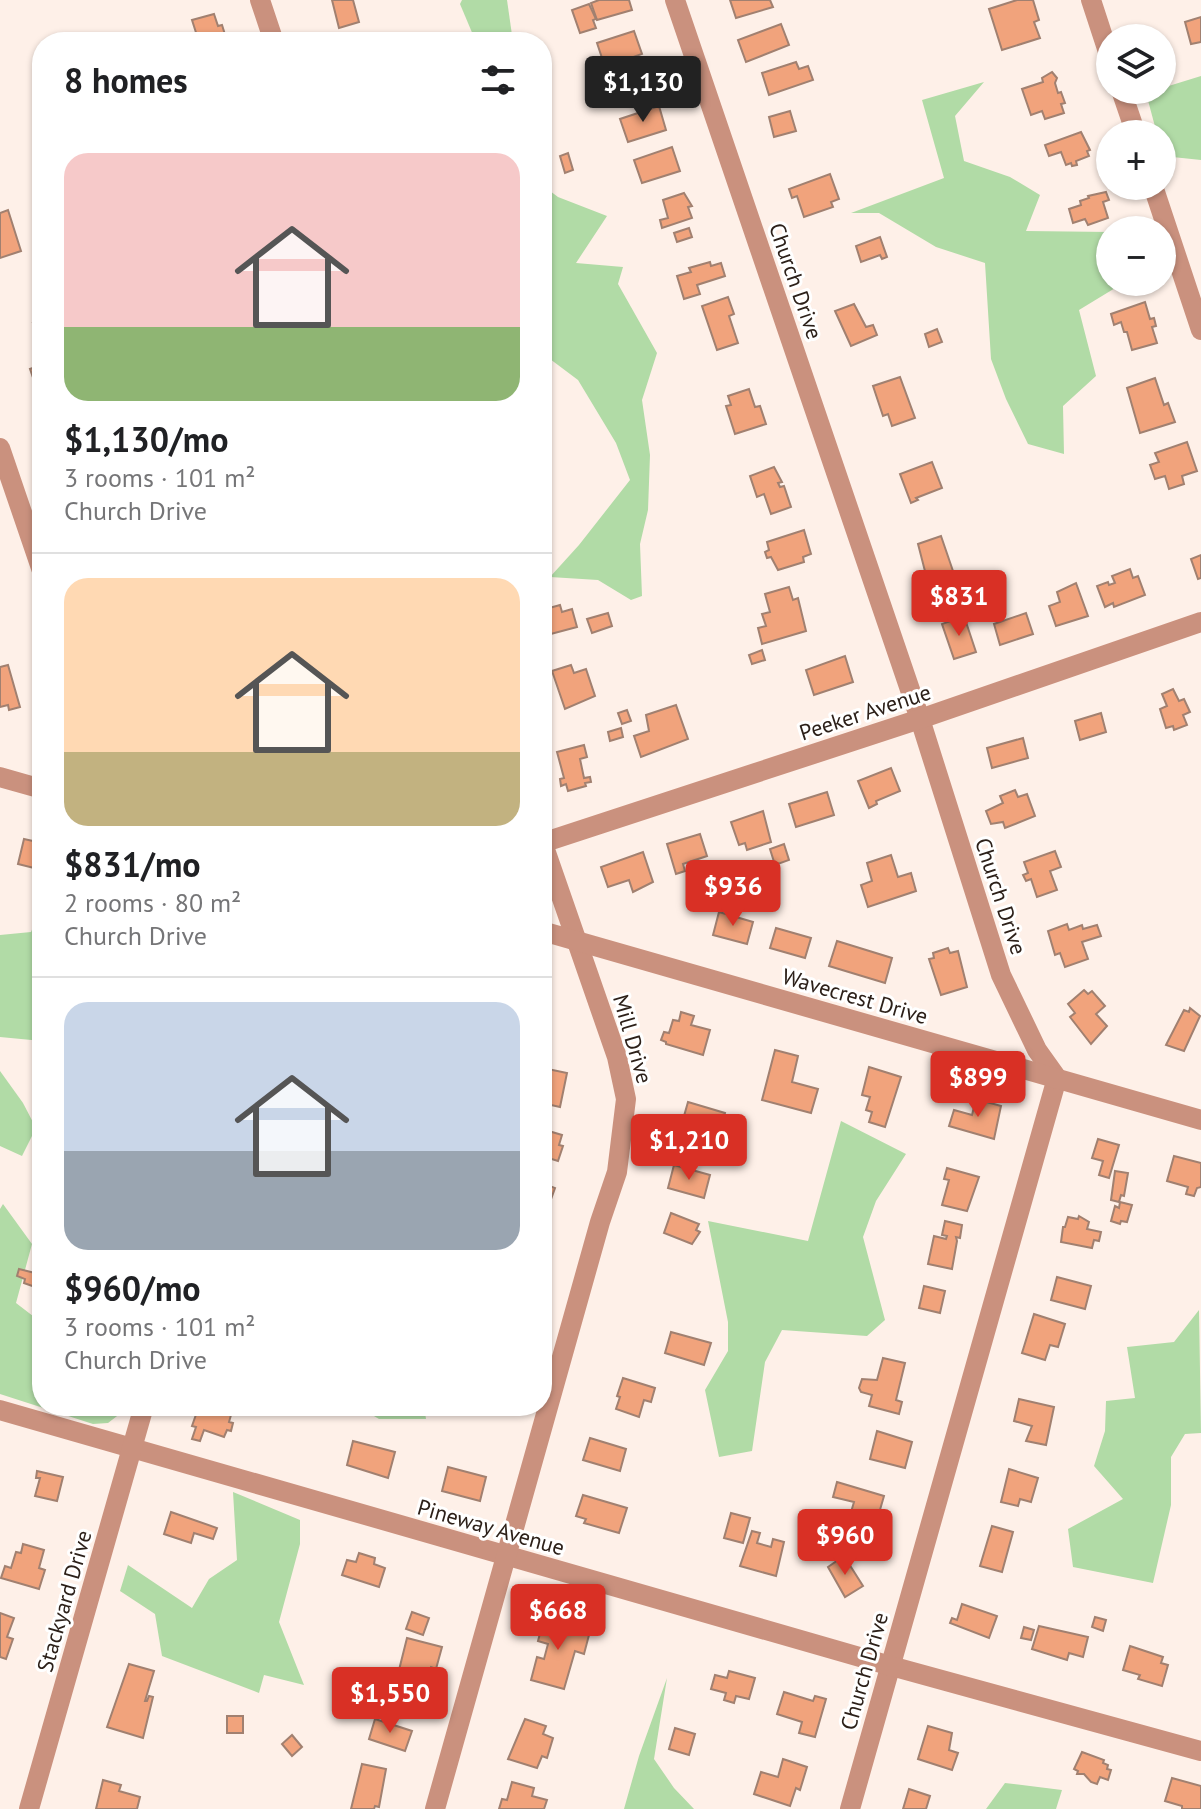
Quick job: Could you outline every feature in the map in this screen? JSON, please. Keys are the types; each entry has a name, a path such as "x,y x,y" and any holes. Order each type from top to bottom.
{"street":[{"path":"260,0 271,32"},
{"name":"Church Drive","path":"675,0 920,719 1001,975 1037,1050 1057,1078 850,1809"},
{"path":"1091,0 1099,24"},
{"path":"1158,200 1201,330"},
{"path":"0,448 32,542"},
{"name":"Peeker Avenue","path":"552,839 920,719 1201,622"},
{"path":"0,777 32,786"},
{"name":"Mill Drive","path":"552,870 617,1057 626,1099 617,1172 552,1393"},
{"name":"Wavecrest Drive","path":"552,934 1201,1120"},
{"name":"Pineway Avenue","path":"0,1410 891,1666 1201,1751"},
{"name":"Stackyard Drive","path":"29,1809 141,1416"},
{"name":"Mill Drive","path":"435,1809 545,1416"}],"green space":[{"path":"462,0 507,0 512,32 472,32 460,4"},
{"path":"1201,76 1201,160 1176,157 1176,120 1153,120 1149,104 1176,104 1176,84"},
{"path":"984,82 955,116 964,161 1010,177 1040,195 1026,231 1096,232 1096,296 1102,296 1079,310 1096,376 1063,406 1064,454 1028,444 1006,399 991,359 985,263 936,247 879,213 851,213 944,178 922,100"},
{"path":"552,192 607,216 576,263 623,267 618,284 657,353 642,400 650,455 648,510 640,544 642,596 631,600 598,580 552,577 630,480 616,443 578,380 552,360"},
{"path":"32,930 32,1040 0,1037 0,935"},
{"path":"0,1071 32,1120 32,1136 22,1156 0,1146"},
{"path":"841,1121 906,1154 876,1201 863,1237 885,1320 867,1336 782,1330 765,1362 752,1451 719,1457 705,1390 728,1351 728,1322 708,1221 808,1241"},
{"path":"3,1204 32,1244 16,1303 32,1315 32,1404 0,1394 0,1209"},
{"path":"1199,1310 1201,1433 1185,1434 1171,1457 1171,1505 1153,1583 1073,1567 1068,1529 1123,1499 1094,1466 1105,1431 1106,1401 1135,1398 1127,1347 1174,1342"},
{"path":"68,1416 117,1416 108,1423 93,1424"},
{"path":"374,1416 426,1416 426,1419 379,1419"},
{"path":"233,1492 300,1520 300,1544 279,1622 304,1685 264,1675 259,1693 162,1656 155,1614 120,1591 128,1565 192,1608 209,1579 237,1560"},
{"path":"667,1678 654,1759 674,1788 694,1809 624,1809 639,1756"},
{"path":"1005,1783 1062,1790 1056,1809 986,1809"}],"building":[{"path":"332,0 353,0 359,22 339,28"},
{"path":"629,0 632,10 597,20 591,3"},
{"path":"730,0 770,0 773,7 736,18"},
{"path":"1017,0 1033,0 1039,20 1034,22 1040,38 1002,50 989,9"},
{"path":"589,4 596,19 593,20 596,28 580,33 572,10"},
{"path":"214,14 218,26 222,25 224,32 196,32 192,20"},
{"path":"1201,17 1201,42 1191,44 1185,22"},
{"path":"781,24 789,45 746,62 738,40"},
{"path":"634,31 642,54 605,67 597,43"},
{"path":"796,62 799,69 808,66 813,80 769,95 762,73"},
{"path":"647,69 654,91 618,103 611,81"},
{"path":"1052,72 1057,78 1058,93 1061,92 1065,103 1061,104 1064,113 1045,119 1042,111 1031,115 1022,89 1043,82 1042,78"},
{"path":"659,106 666,130 628,142 620,119"},
{"path":"790,111 796,131 774,137 769,117"},
{"path":"1081,132 1090,150 1087,151 1089,156 1076,161 1077,165 1066,165 1061,152 1049,156 1045,145"},
{"path":"672,147 680,171 642,183 634,160"},
{"path":"568,153 573,170 565,173 560,156"},
{"path":"830,174 839,199 831,202 833,207 804,217 797,196 792,198 789,189"},
{"path":"684,193 692,206 688,207 692,218 662,228 660,220 668,218 663,200"},
{"path":"1096,194 1096,200 1109,200 1103,202 1107,216 1096,216 1096,222 1088,225 1085,219 1073,223 1069,209 1081,205 1080,201"},
{"path":"8,210 21,251 0,258 0,213"},
{"path":"689,228 692,237 677,242 674,233"},
{"path":"880,237 887,257 882,259 880,255 861,262 856,246"},
{"path":"710,262 711,266 721,263 725,276 697,285 700,294 684,299 677,276 691,272 689,268"},
{"path":"728,297 734,314 729,316 738,343 717,350 702,306"},
{"path":"1145,302 1150,319 1154,318 1156,326 1152,327 1157,343 1132,350 1127,332 1124,332 1121,322 1114,325 1111,314"},
{"path":"854,304 866,327 873,325 877,335 851,346 835,311"},
{"path":"937,329 942,342 929,347 925,334"},
{"path":"900,377 915,418 892,426 888,414 883,416 873,386"},
{"path":"1155,378 1164,405 1168,403 1175,422 1140,433 1127,388"},
{"path":"749,389 755,407 760,406 766,424 735,434 726,406 731,405 728,396"},
{"path":"1187,442 1197,471 1182,476 1184,484 1169,489 1165,476 1155,479 1150,465 1159,462 1155,453"},
{"path":"932,462 942,488 911,503 900,474"},
{"path":"774,467 782,482 778,483 780,487 784,486 791,507 771,514 764,494 757,497 750,476"},
{"path":"804,530 811,554 803,557 804,562 778,570 771,557 767,558 767,542"},
{"path":"941,536 953,571 927,579 918,544"},
{"path":"1201,555 1201,578 1198,579 1191,559"},
{"path":"1130,569 1133,578 1138,576 1145,595 1114,607 1113,603 1105,607 1097,586 1115,583 1112,576"},
{"path":"1076,583 1088,616 1056,626 1049,606 1060,602 1057,592"},
{"path":"789,587 793,600 798,598 806,631 762,644 758,628 766,626 762,614 770,612 765,594"},
{"path":"560,605 562,612 572,609 577,627 552,634 552,607"},
{"path":"608,613 612,626 592,633 587,619"},
{"path":"1026,613 1033,634 1000,645 994,624"},
{"path":"964,616 976,652 954,659 942,624"},
{"path":"762,650 765,660 752,664 749,655"},
{"path":"845,656 853,682 814,695 806,670"},
{"path":"8,665 20,707 9,710 8,705 0,707 0,667"},
{"path":"571,665 574,673 586,669 595,696 565,709 552,671"},
{"path":"1173,689 1179,701 1184,699 1190,712 1183,715 1187,725 1174,730 1173,726 1166,728 1160,709 1167,706 1162,694"},
{"path":"676,705 688,739 641,757 634,736 649,731 646,715"},
{"path":"627,710 631,721 622,724 618,713"},
{"path":"1101,713 1106,732 1080,740 1075,721"},
{"path":"621,728 623,737 610,741 608,732"},
{"path":"1023,738 1028,758 992,768 987,748"},
{"path":"584,745 587,757 580,759 584,778 590,777 591,782 568,791 566,784 561,786 560,779 564,778 557,752"},
{"path":"891,768 900,791 876,801 877,804 869,808 858,781"},
{"path":"1015,790 1018,797 1027,794 1035,816 1005,828 1003,822 991,824 986,811 1003,803 1000,796"},
{"path":"827,792 834,815 796,827 789,804"},
{"path":"763,811 771,842 747,850 745,843 739,845 731,822"},
{"path":"700,834 707,856 683,864 685,871 676,874 667,844"},
{"path":"24,839 32,841 32,868 18,864"},
{"path":"784,844 789,860 775,865 770,849"},
{"path":"1055,851 1061,867 1050,871 1057,890 1037,897 1031,879 1026,881 1023,875 1028,873 1024,862"},
{"path":"643,852 653,882 633,892 629,880 608,887 601,867"},
{"path":"891,855 898,877 911,873 916,891 868,907 861,885 872,881 867,863"},
{"path":"719,912 753,922 747,944 713,935"},
{"path":"1067,924 1069,930 1082,925 1083,929 1097,925 1101,936 1082,942 1088,959 1065,967 1060,953 1055,955 1048,931"},
{"path":"776,928 811,938 805,958 770,948"},
{"path":"837,941 892,958 885,983 829,966"},
{"path":"948,948 950,953 958,951 967,987 941,995 929,959 934,958 933,953"},
{"path":"1084,990 1088,994 1092,991 1105,1006 1096,1014 1107,1026 1091,1044 1070,1017 1075,1013 1068,1004"},
{"path":"1190,1008 1200,1016 1184,1051 1166,1045 1184,1010 1189,1012"},
{"path":"681,1012 694,1016 691,1025 710,1030 703,1055 661,1040 664,1032 669,1033 673,1020 679,1021"},
{"path":"775,1050 798,1056 792,1082 818,1089 811,1113 762,1100"},
{"path":"869,1067 901,1077 885,1127 869,1122 872,1112 866,1110 870,1097 862,1095"},
{"path":"552,1070 567,1073 560,1107 552,1105"},
{"path":"976,1099 1001,1106 994,1139 949,1126 954,1110 972,1115"},
{"path":"688,1102 725,1113 719,1135 705,1131 697,1150 676,1144"},
{"path":"552,1132 562,1135 559,1145 563,1146 558,1161 552,1159"},
{"path":"1098,1139 1119,1145 1109,1178 1099,1175 1103,1161 1092,1158"},
{"path":"1174,1156 1201,1163 1201,1187 1197,1188 1194,1196 1186,1194 1188,1187 1167,1181"},
{"path":"674,1165 710,1175 704,1198 668,1188"},
{"path":"947,1168 979,1177 967,1211 942,1205 949,1180 944,1179"},
{"path":"1115,1171 1128,1173 1124,1196 1121,1195 1119,1202 1111,1200"},
{"path":"1120,1202 1132,1205 1127,1222 1121,1221 1120,1224 1111,1221 1115,1206 1119,1208"},
{"path":"671,1213 699,1224 696,1230 700,1232 692,1244 664,1233"},
{"path":"1079,1216 1089,1222 1087,1229 1101,1232 1099,1241 1094,1240 1092,1248 1061,1242 1068,1217 1078,1219"},
{"path":"945,1221 962,1225 960,1238 956,1237 952,1269 928,1264 934,1236 946,1239 947,1236 942,1235"},
{"path":"19,1269 32,1272 32,1286 24,1283 25,1279 17,1276"},
{"path":"1057,1277 1091,1286 1085,1309 1051,1300"},
{"path":"924,1286 945,1291 940,1313 919,1308"},
{"path":"1034,1314 1065,1324 1058,1347 1050,1345 1045,1360 1022,1353"},
{"path":"671,1332 711,1343 704,1365 665,1353"},
{"path":"883,1358 905,1363 896,1400 902,1402 899,1414 869,1406 872,1395 861,1392 859,1388 862,1379 877,1380"},
{"path":"623,1378 655,1388 651,1402 644,1400 639,1417 616,1409"},
{"path":"1019,1399 1054,1407 1046,1445 1026,1441 1032,1426 1014,1421"},
{"path":"196,1416 231,1416 229,1422 233,1423 231,1431 227,1430 224,1437 204,1430 200,1441 192,1439 196,1427 192,1426"},
{"path":"877,1431 912,1442 905,1468 870,1459"},
{"path":"590,1438 626,1449 620,1471 583,1460"},
{"path":"353,1441 395,1452 388,1478 347,1465"},
{"path":"448,1467 486,1477 480,1501 442,1491"},
{"path":"1009,1469 1038,1478 1031,1502 1020,1499 1018,1506 1001,1502"},
{"path":"37,1471 63,1477 57,1501 35,1496 40,1478 36,1478"},
{"path":"837,1482 884,1496 875,1527 849,1519 854,1502 833,1497"},
{"path":"583,1495 627,1508 619,1533 584,1523 586,1519 576,1516"},
{"path":"171,1512 217,1528 213,1539 194,1533 191,1543 164,1534"},
{"path":"731,1513 750,1518 743,1543 724,1538"},
{"path":"992,1526 1013,1532 1002,1572 980,1566"},
{"path":"752,1531 760,1533 757,1543 771,1547 773,1539 784,1542 776,1576 740,1566"},
{"path":"23,1544 44,1550 39,1568 45,1570 39,1589 1,1578 5,1566 11,1568 16,1552 21,1553"},
{"path":"359,1553 375,1558 374,1564 385,1568 379,1587 342,1575 347,1560 356,1562"},
{"path":"844,1556 863,1586 845,1597 828,1567"},
{"path":"962,1604 997,1616 989,1638 950,1623 952,1618 957,1620"},
{"path":"412,1612 429,1618 423,1635 406,1629"},
{"path":"0,1613 14,1618 7,1637 13,1639 6,1659 0,1657"},
{"path":"1095,1617 1106,1620 1103,1631 1092,1627"},
{"path":"544,1618 583,1629 581,1633 589,1635 584,1654 575,1651 564,1689 531,1680 537,1657 544,1659 548,1644 538,1641"},
{"path":"1039,1626 1088,1637 1083,1657 1069,1653 1067,1660 1032,1649"},
{"path":"1024,1627 1034,1630 1031,1640 1021,1638"},
{"path":"407,1638 442,1647 436,1669 431,1667 428,1678 412,1674 410,1681 397,1678"},
{"path":"1130,1646 1163,1657 1161,1663 1168,1665 1162,1686 1138,1679 1140,1675 1123,1670"},
{"path":"129,1664 154,1671 145,1701 149,1696 153,1697 143,1738 107,1727"},
{"path":"729,1671 755,1678 749,1699 736,1696 734,1703 724,1700 726,1693 711,1689 715,1675 727,1678"},
{"path":"784,1692 813,1701 815,1696 826,1699 815,1737 799,1733 802,1722 777,1714"},
{"path":"227,1716 243,1716 243,1733 227,1733"},
{"path":"375,1719 412,1731 405,1751 369,1739"},
{"path":"525,1719 546,1726 543,1734 553,1738 547,1758 542,1756 537,1768 508,1759"},
{"path":"928,1726 952,1733 949,1750 958,1753 952,1770 918,1759"},
{"path":"675,1728 695,1734 689,1755 669,1749"},
{"path":"292,1735 302,1747 292,1756 282,1744"},
{"path":"1082,1752 1104,1760 1107,1769 1111,1770 1108,1780 1100,1777 1097,1784 1084,1774 1077,1774 1078,1771 1074,1769"},
{"path":"783,1759 807,1767 800,1790 796,1788 790,1806 754,1794 761,1772 778,1777"},
{"path":"362,1764 386,1769 379,1807 375,1806 374,1809 351,1809"},
{"path":"1172,1778 1201,1786 1201,1809 1182,1809 1182,1806 1165,1801"},
{"path":"103,1780 121,1785 119,1791 140,1797 137,1809 96,1809"},
{"path":"512,1782 534,1788 532,1796 547,1800 544,1809 499,1809 502,1799 507,1800"},
{"path":"909,1789 930,1796 926,1809 903,1809"}]}
